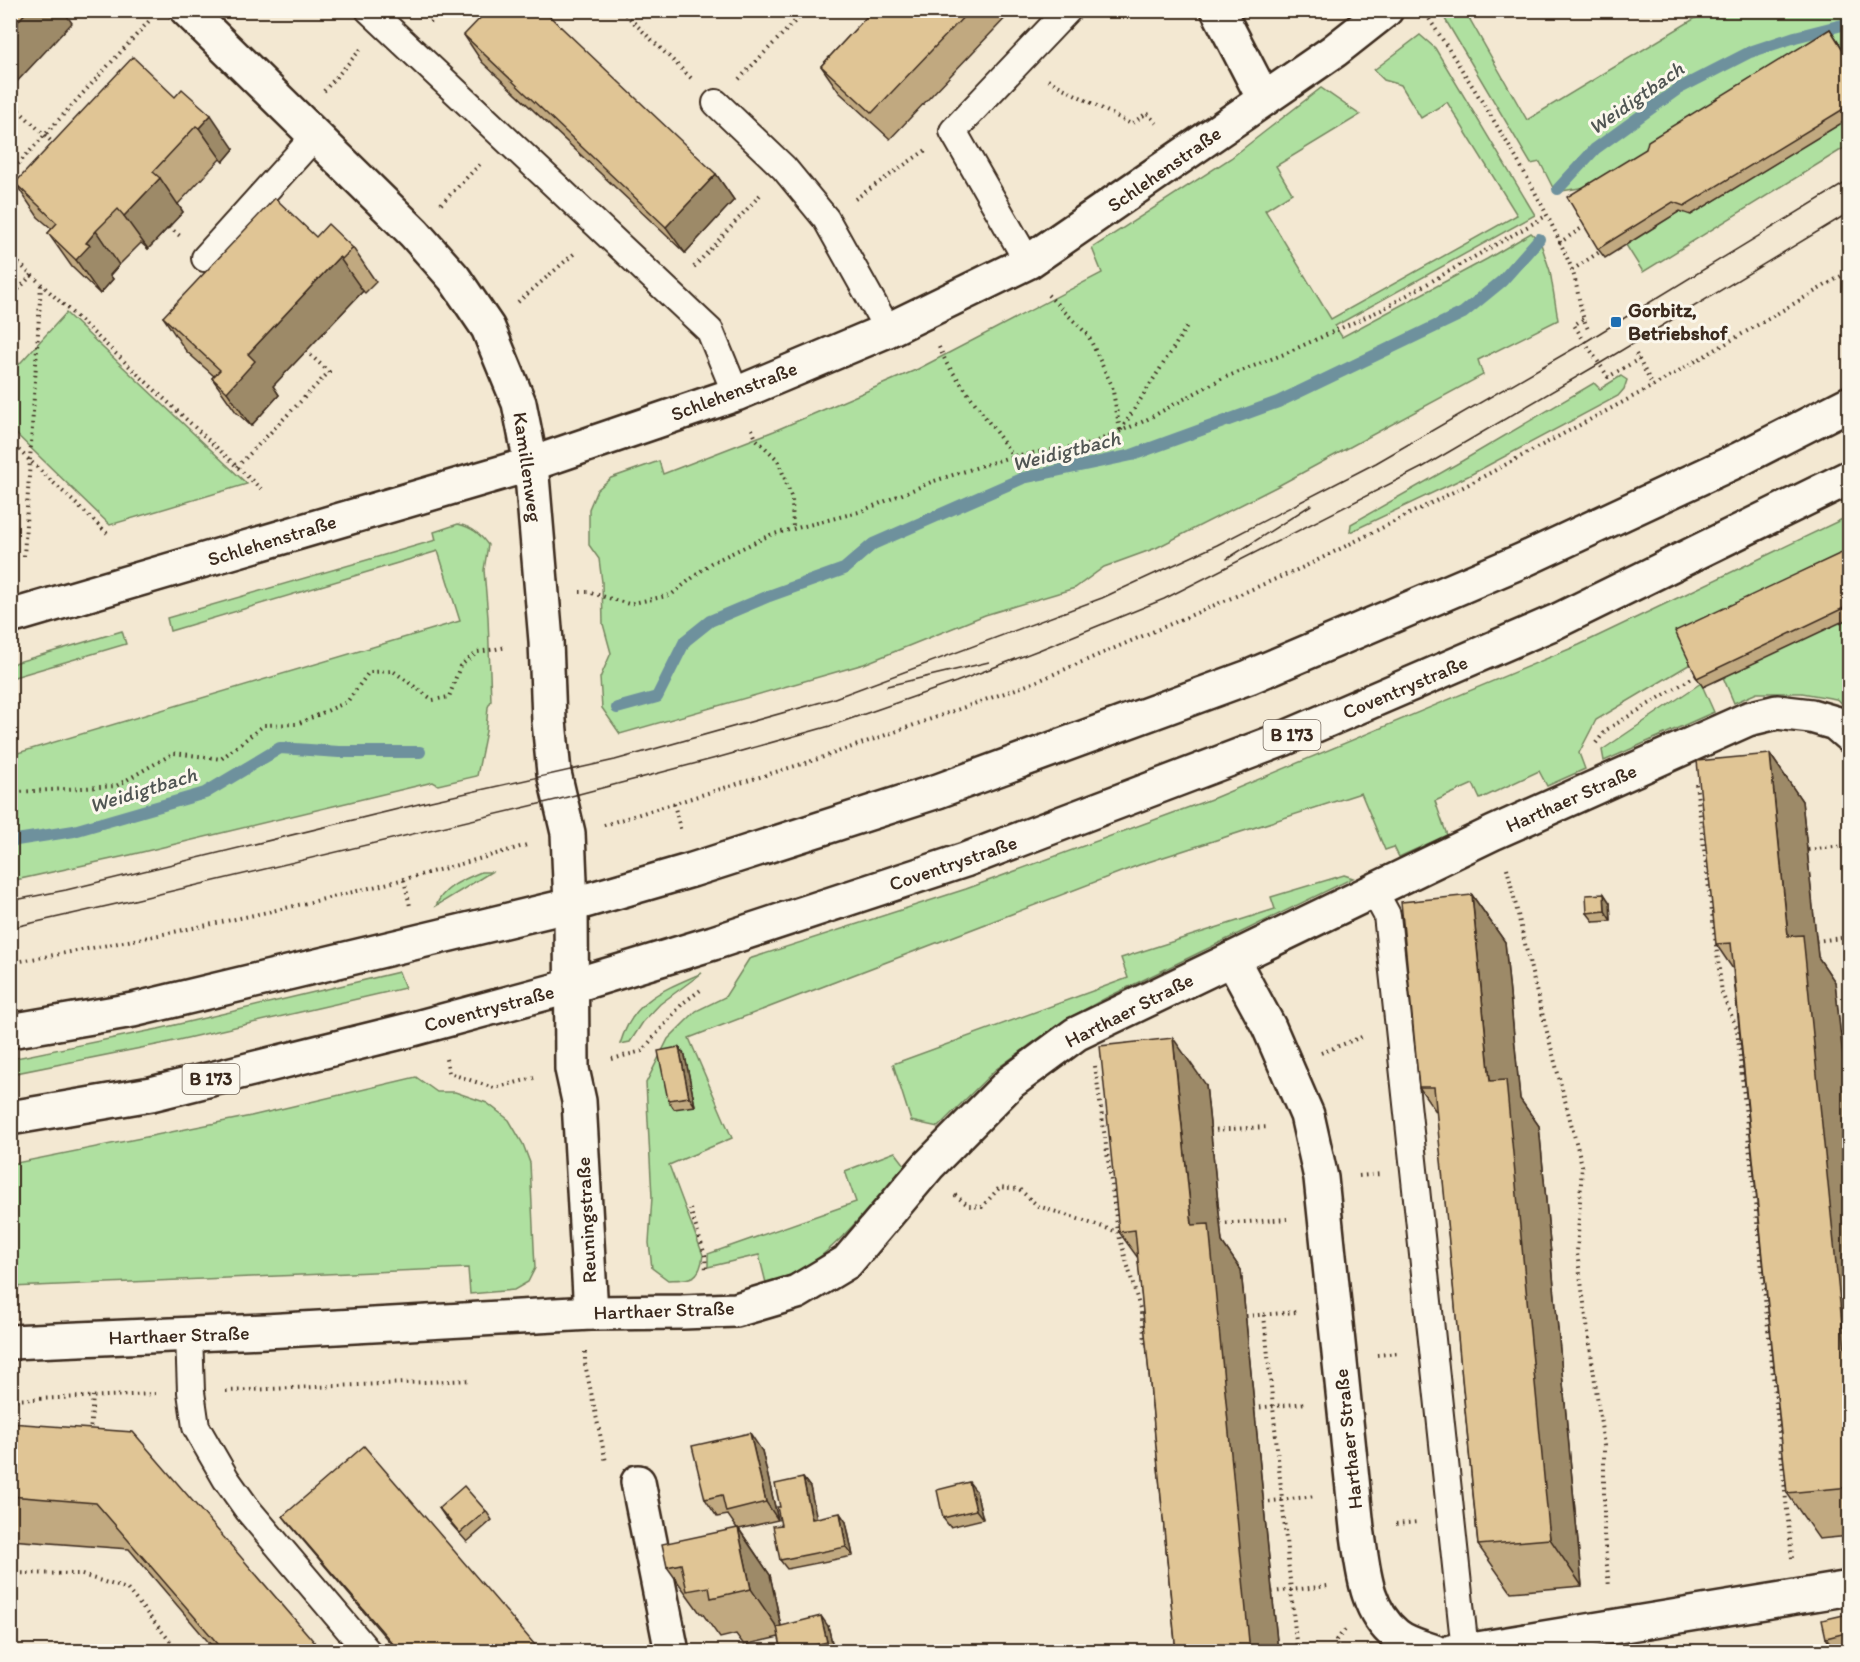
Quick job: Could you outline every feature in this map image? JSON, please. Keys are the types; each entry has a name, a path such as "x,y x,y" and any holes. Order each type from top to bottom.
{"main road":[{"name":"Kamillenweg","path":"187,10 414,233 454,278 488,328 519,403 531,464 546,641 550,732 554,773 568,833 571,905"},
{"path":"1218,10 1264,99"},
{"name":"Schlehenstraße","path":"10,617 531,464 736,394 888,330 1028,262 1334,51 1385,11"},
{"path":"10,1031 133,1010 571,905 692,870 938,791 1250,677 1521,561 1740,459 1850,403"},
{"name":"Coventrystraße","path":"10,1118 151,1094 409,1030 572,986 713,943 965,860 1282,739 1555,622 1850,477"},
{"name":"Harthaer Straße","path":"10,1342 494,1320 591,1313 736,1310 796,1292 847,1262 928,1166 1011,1082 1076,1034 1492,833 1748,719 1777,712 1811,716 1835,723 1850,736"},
{"name":"Reuningstraße","path":"571,905 572,1069 579,1101 591,1313"},
{"name":"Harthaer Straße","path":"1232,959 1269,1028 1307,1115 1321,1178 1357,1528 1365,1583 1375,1611 1396,1636 1435,1652"},
{"path":"638,1482 672,1652"},
{"path":"1451,1652 1613,1628 1850,1588"}],"lane":[{"path":"1028,262 953,131 1068,10"},
{"path":"376,17 710,331 736,394"},
{"path":"716,103 784,168 826,219 888,330"},
{"path":"205,258 307,128"},
{"path":"1374,891 1387,915 1465,1651"},
{"path":"189,1334 195,1427 226,1479 248,1510 368,1652"}],"path":[{"path":"433,19 441,10"},
{"path":"621,10 716,103"},
{"path":"758,60 806,10"},
{"path":"1423,10 1495,121 1546,216 1572,270 1583,319 1588,328"},
{"path":"307,128 376,17"},
{"path":"10,173 151,19"},
{"path":"1017,64 1131,124 1147,113 1183,156"},
{"path":"10,102 60,149"},
{"path":"826,219 953,131"},
{"path":"452,193 458,187"},
{"path":"669,293 748,208"},
{"path":"542,593 588,592 629,604 671,595 711,563 770,535 859,513 934,481 1012,456 1090,444 1142,422 1221,380 1381,310 1546,216"},
{"path":"1559,243 1585,225"},
{"path":"1572,270 1601,251"},
{"path":"10,255 261,489"},
{"path":"1028,262 1051,300 1088,335 1112,386 1120,430"},
{"path":"620,821 818,759 1033,683 1306,566 1473,482 1653,386 1850,271"},
{"path":"10,298 32,275"},
{"path":"536,287 548,277"},
{"path":"24,556 41,284"},
{"path":"923,314 947,364 1012,456"},
{"path":"1583,319 1574,325 1608,377 1639,359"},
{"path":"1120,430 1188,325"},
{"path":"237,467 329,372 306,351"},
{"path":"1636,354 1653,386"},
{"path":"736,394 756,439 778,460 792,499 793,529"},
{"path":"10,442 107,533"},
{"path":"10,795 17,792 116,786 174,753 221,759 264,725 297,724 347,702 369,672 393,671 433,700 449,697 460,666 478,652 546,641"},
{"path":"1595,744 1606,730 1697,675"},
{"path":"1695,781 1722,993 1737,1029 1797,1597"},
{"path":"1808,850 1850,845"},
{"path":"10,963 124,943 393,883 512,850"},
{"path":"1504,859 1582,1165 1577,1253 1604,1446 1605,1536 1613,1628"},
{"path":"1816,941 1850,937"},
{"path":"1841,1034 1850,1033"},
{"path":"1094,1055 1118,1232 1141,1312 1148,1358"},
{"path":"1210,1130 1263,1127"},
{"path":"952,1193 969,1206 982,1207 1000,1187 1019,1189 1038,1206 1118,1232"},
{"path":"690,1209 705,1255 708,1311"},
{"path":"1220,1224 1284,1219"},
{"path":"1245,1316 1293,1312"},
{"path":"591,1313 585,1346 585,1364 608,1474 638,1482"},
{"path":"1264,1315 1297,1652"},
{"path":"10,1400 471,1380"},
{"path":"89,1440 93,1396"},
{"path":"1254,1408 1301,1404"},
{"path":"1263,1502 1308,1497"},
{"path":"10,1573 79,1574 127,1589 179,1652"},
{"path":"1272,1592 1322,1587"},
{"path":"1338,1652 1336,1640 1345,1630"}],"green space":[{"path":"1447,11 1477,11 1468,16 1527,120 1707,11 1849,11 1849,60 1836,38 1592,186 1562,191 1553,188 1540,162 1531,164 1442,14"},
{"path":"1420,35 1435,48 1535,215 1335,326 1342,337 1531,233 1540,241 1550,271 1558,320 1478,360 1483,375 1276,487 1156,548 1104,567 1075,588 985,615 864,664 620,734 602,708 600,678 611,653 603,624 599,559 589,545 589,509 597,490 611,478 659,461 663,474 774,431 918,369 1102,273 1092,248 1231,158 1321,88 1360,115 1276,166 1292,193 1265,210 1331,319 1517,215 1447,102 1421,118 1401,85 1384,80 1374,70"},
{"path":"1849,118 1849,145 1643,272 1626,245 1680,211 1691,215"},
{"path":"66,313 247,484 110,525 11,429 11,373"},
{"path":"1621,376 1627,380 1618,396 1468,476 1350,532 1351,524 1594,383 1600,389"},
{"path":"1849,516 1849,561 1692,663 1596,720 1579,753 1585,769 1547,786 1539,771 1480,799 1473,784 1435,801 1447,835 1399,857 1394,847 1385,850 1361,793 1139,865 689,1038 732,1138 669,1165 703,1255 699,1270 688,1279 668,1280 652,1268 649,1243 652,1197 646,1083 668,1039 696,1011 725,997 749,959 966,889 1214,798 1579,645"},
{"path":"458,524 468,527 482,537 488,545 484,570 491,701 488,707 486,731 477,776 438,785 433,782 130,855 11,881 11,755 460,621 438,551 170,631 167,618 436,540 434,532"},
{"path":"1849,617 1849,708 1836,699 1802,693 1757,693 1734,703 1723,677"},
{"path":"122,631 126,644 11,678 11,664"},
{"path":"1701,683 1714,712 1604,761 1602,750"},
{"path":"481,872 491,872 436,906 439,899 449,889"},
{"path":"1344,875 1353,878 1106,998 1062,1022 995,1070 938,1127 911,1121 893,1064 1128,978 1121,958 1275,909 1271,897"},
{"path":"399,972 405,988 161,1044 11,1074 11,1059 158,1029"},
{"path":"702,973 660,1004 643,1022 630,1042 620,1044 633,1017 651,998"},
{"path":"416,1077 437,1092 455,1092 487,1103 509,1120 523,1144 530,1163 535,1268 528,1282 514,1290 470,1294 468,1268 11,1287 11,1164 251,1116"},
{"path":"895,1152 905,1165 851,1227 805,1268 766,1283 759,1255 708,1267 708,1254 856,1202 845,1171"}],"building":[{"path":"10,10 28,10 10,30"},
{"path":"488,10 543,10 716,174 666,227 464,35"},
{"path":"873,10 970,10 872,113 821,66"},
{"path":"1830,29 1850,61 1850,105 1684,206 1673,202 1598,249 1567,197 1646,149 1648,141"},
{"path":"133,57 175,97 182,89 211,115 199,128 196,126 153,172 160,178 124,216 118,209 86,243 90,245 76,260 48,233 57,223 15,183"},
{"path":"275,198 316,237 328,224 353,248 342,259 339,257 248,354 255,361 227,392 212,378 220,370 163,317"},
{"path":"1850,549 1850,605 1697,678 1675,631"},
{"path":"1770,754 1788,936 1803,935 1850,1403 1850,1487 1787,1493 1731,943 1716,944 1697,761"},
{"path":"1604,894 1605,911 1587,913 1586,895"},
{"path":"1472,895 1490,1081 1506,1080 1550,1539 1478,1545 1434,1087 1419,1087 1401,902"},
{"path":"1173,1038 1192,1225 1209,1224 1250,1652 1176,1652 1135,1230 1119,1232 1100,1046"},
{"path":"679,1047 689,1097 668,1100 658,1051"},
{"path":"10,1423 133,1432 323,1652 225,1652 96,1503 10,1496"},
{"path":"750,1433 766,1502 726,1512 722,1495 705,1499 692,1446"},
{"path":"364,1446 541,1652 400,1652 283,1516"},
{"path":"803,1478 812,1519 840,1513 846,1547 780,1560 773,1526 781,1525 775,1484"},
{"path":"969,1482 976,1510 943,1518 937,1490"},
{"path":"464,1486 486,1511 460,1533 439,1508"},
{"path":"738,1528 751,1589 711,1598 709,1587 687,1591 681,1564 667,1567 662,1544"},
{"path":"1848,1614 1850,1632 1826,1638 1822,1620"},
{"path":"821,1616 827,1642 782,1652 777,1627"}],"waterway":[{"name":"Weidigtbach","path":"1558,189 1595,149 1678,89 1750,52 1795,37 1850,23"},
{"name":"Weidigtbach","path":"617,708 657,697 685,641 710,621 769,596 844,569 873,544 1023,478 1132,455 1278,402 1463,313 1502,281 1539,239"},
{"name":"Weidigtbach","path":"10,841 74,831 205,793 280,748 339,752 420,752"}],"tram line":[{"path":"10,901 66,890 431,801 615,760 832,699 1102,598 1217,545 1376,463 1585,342 1850,180"},
{"path":"10,928 560,799 720,757 830,726 1039,650 1164,599 1423,467 1599,364 1850,212"},
{"path":"1227,559 1311,505"},
{"path":"887,686 989,662"}],"place":[{"name":"Gorbitz, Betriebshof","path":"1616,322"}]}
